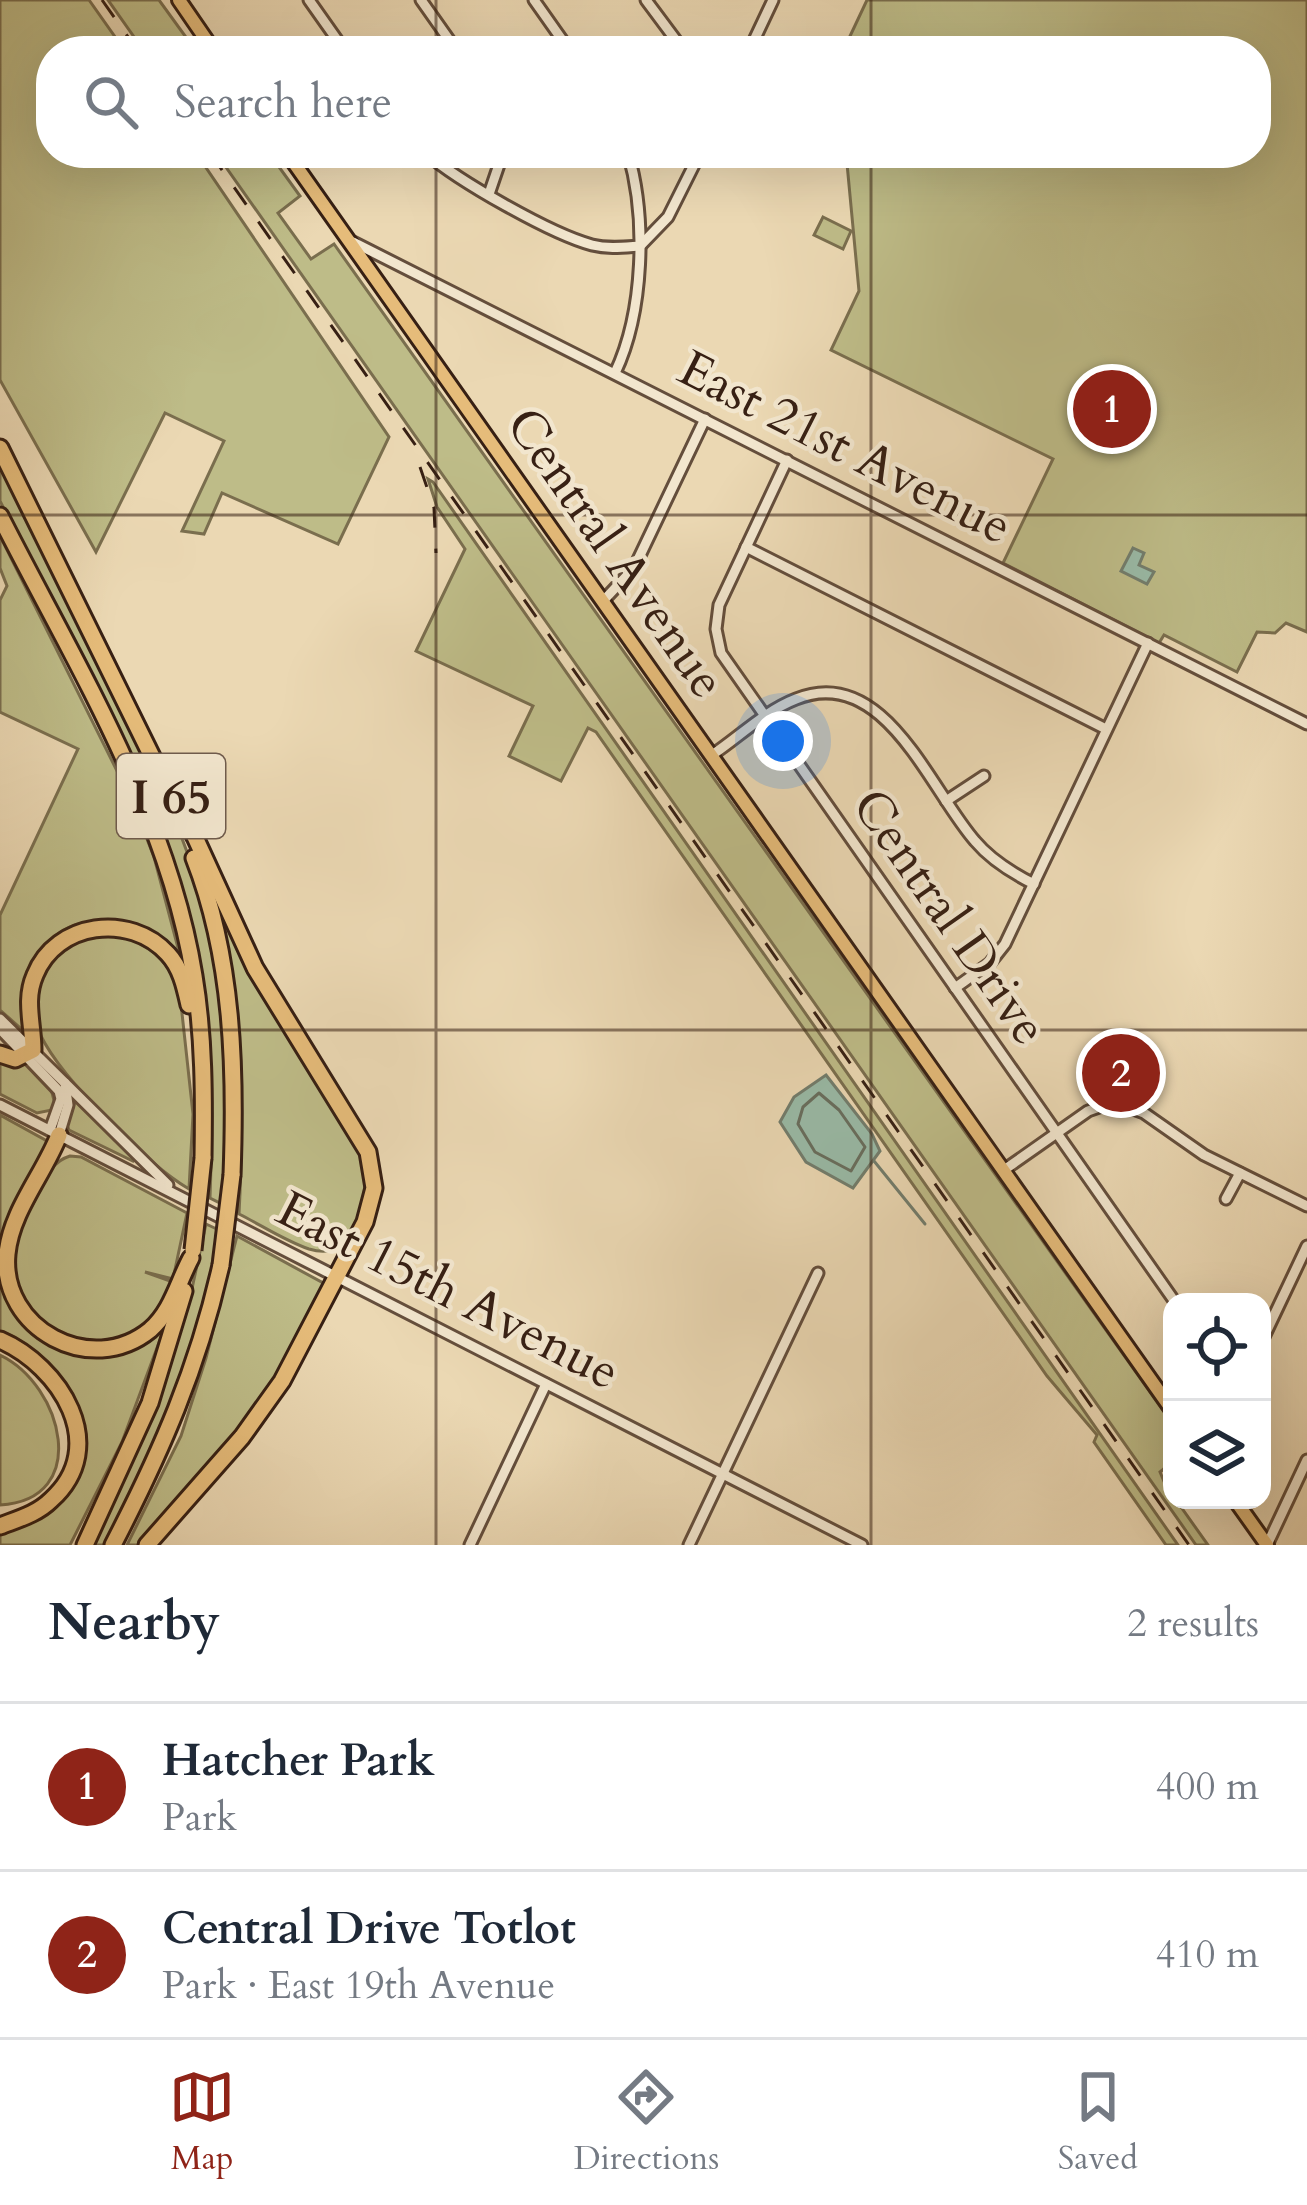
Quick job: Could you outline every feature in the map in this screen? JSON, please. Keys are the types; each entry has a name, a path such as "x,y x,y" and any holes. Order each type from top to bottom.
{"highway":[{"name":"I 65","path":"0,448 164,778 199,871 226,987 232,1055 232,1174 221,1264 173,1425 113,1545"},
{"name":"I 65","path":"0,516 150,818 190,956 202,1060 203,1158 192,1254 161,1374 85,1545"},
{"path":"148,1545 261,1412 304,1342 371,1206 373,1170 368,1153 256,968 164,778"},
{"path":"0,1054 15,1059 29,1052 29,998 41,962 53,949 81,931 122,928 157,943 178,968 202,1060"},
{"path":"55,1133 9,1242 8,1276 28,1321 72,1346 89,1350 123,1345 162,1318 192,1254"},
{"path":"0,1344 31,1366 55,1393 69,1425 70,1442 55,1486 23,1510 0,1514"},
{"path":"0,1344 35,1359 54,1378 72,1408 78,1443 62,1489 40,1509 0,1526"}],"main road":[{"path":"178,0 203,36"},
{"name":"Central Avenue","path":"298,168 1166,1401"},
{"path":"1241,1509 1267,1545"}],"street":[{"path":"309,0 334,36"},
{"path":"421,0 446,36"},
{"path":"534,0 559,36"},
{"path":"646,0 673,36"},
{"path":"756,36 773,0"},
{"path":"445,168 460,180 590,244 640,246 668,218 693,168"},
{"path":"489,194 498,168"},
{"path":"615,374 628,338 640,246 632,168"},
{"name":"East 21st Avenue","path":"350,240 1307,724"},
{"path":"603,602 634,568 705,419"},
{"path":"787,460 746,547 1106,729"},
{"name":"Central Drive","path":"746,547 719,604 716,629 724,660 1169,1293"},
{"path":"955,988 998,956 1148,643"},
{"path":"712,755 794,699 834,693 855,699 896,731 983,851 1034,884"},
{"path":"946,801 984,776"},
{"path":"0,1019 59,1091 55,1133"},
{"path":"0,1029 65,1083 177,1193"},
{"path":"55,1133 68,1106 65,1083"},
{"name":"East 15th Avenue","path":"0,1105 862,1545"},
{"path":"1004,1171 1093,1109 1125,1106 1307,1206"},
{"path":"1226,1199 1240,1173"},
{"path":"1271,1322 1307,1246"},
{"path":"688,1545 818,1273"},
{"path":"470,1545 546,1384"},
{"path":"1267,1545 1307,1460"}],"shaded area":[{"path":"0,0 89,0 114,36 36,36 36,168 206,168 389,437 338,544 222,493 204,534 182,531 224,441 165,413 96,552 0,380"},
{"path":"108,0 159,0 185,36 133,36"},
{"path":"867,0 1307,0 1307,632 1286,623 1275,633 1257,632 1237,672 1164,635 1159,643 1003,563 1053,459 831,350 859,291 847,168 1271,168 1271,36 850,36"},
{"path":"227,168 280,168 300,196 278,213 311,259 334,244 1163,1410 1163,1498"},
{"path":"823,217 851,231 843,249 814,235"},
{"path":"0,462 152,769 202,898 225,1033 224,1205 210,1198 208,1034 188,912 159,825 118,730 0,501"},
{"path":"428,479 1178,1545 1166,1545 1094,1442 1097,1435 1047,1376 596,732 588,728 561,781 509,756 533,706 416,651 465,549 437,507"},
{"path":"0,536 132,801 154,857 182,963 116,927 77,924 60,932 36,960 25,996 26,1033 0,1010 0,915 78,749 0,712 0,600 7,586 0,568"},
{"path":"217,902 364,1159 358,1223 340,1246 326,1251 300,1246 239,1214 239,1057"},
{"path":"123,935 159,958 180,995 193,1114 189,1189 152,1161 86,1097 52,1054 36,1022 43,977 61,952 86,937"},
{"path":"1110,1039 1136,1052 1125,1096 1112,1094"},
{"path":"0,1060 27,1061 50,1085 52,1110 37,1113 0,1094"},
{"path":"76,1099 135,1158 133,1161 69,1130"},
{"path":"0,1115 47,1141 10,1221 14,1307 80,1353 164,1329 122,1442 70,1545 0,1545 0,1533 58,1503 78,1473 84,1449 74,1400 60,1378 43,1358 0,1331"},
{"path":"70,1156 81,1157 187,1213 173,1279 145,1272 173,1282 163,1304 141,1329 117,1340 67,1337 27,1304 16,1279 14,1249 19,1230 49,1173"},
{"path":"206,1224 221,1231 177,1396 106,1545 91,1545 167,1371"},
{"path":"237,1236 325,1284 288,1360 251,1415 142,1545 127,1545 181,1436"},
{"path":"0,1355 40,1390 58,1439 57,1463 48,1484 29,1498 0,1505"},
{"path":"1171,1509 1182,1509 1208,1545 1196,1545"}],"water":[{"path":"1133,548 1144,553 1139,565 1154,572 1147,584 1121,571"},
{"path":"826,1075 880,1151 853,1188 806,1162 780,1122 794,1097"}],"waterway":[{"path":"874,1161 925,1224"}],"railway":[{"path":"102,0 127,36"},
{"path":"221,168 1189,1545"},
{"path":"420,467 434,508 436,553"}],"place":[{"name":"Hatcher Park","path":"1112,409"},
{"name":"Central Drive Totlot","path":"1121,1073"}]}
